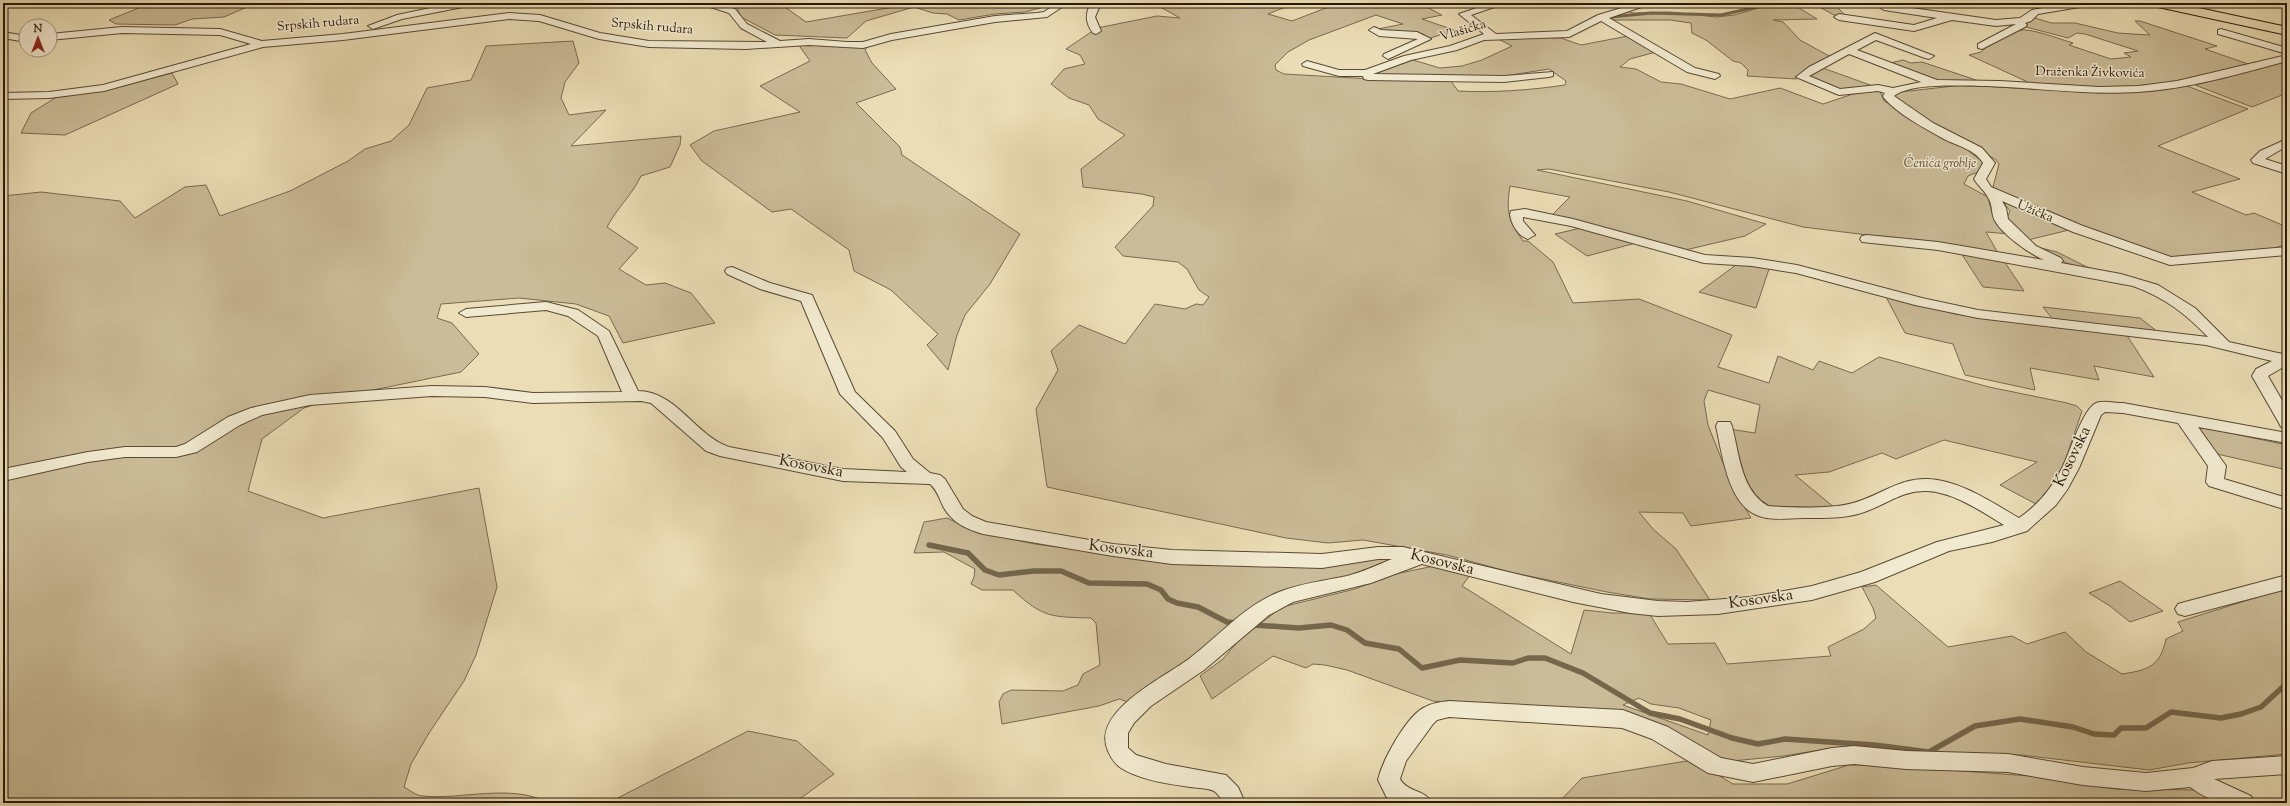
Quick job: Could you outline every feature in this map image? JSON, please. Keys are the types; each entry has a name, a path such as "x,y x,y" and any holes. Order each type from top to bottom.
{"main road":[{"path":"2158,3 2287,31"}],"street":[{"path":"343,37 400,17 468,3"},
{"path":"703,3 732,12 744,26 777,43"},
{"name":"Srpskih rudara","path":"3,96 49,95 104,88 262,44 343,37 523,16 540,18 599,36 649,44 746,46 810,42 863,45 891,37 995,19 1047,14 1063,3"},
{"path":"1096,3 1090,17 1096,31"},
{"path":"1492,35 1464,14 1501,3"},
{"name":"Vlašićka","path":"1307,64 1339,73 1360,73 1390,65 1408,58 1448,50 1479,38 1492,35 1564,34 1578,30 1601,17 1648,3"},
{"path":"1884,7 1948,18 1961,17 1996,23 2021,22 2028,19 2035,12 2086,3"},
{"path":"1601,17 1691,70 1715,76"},
{"path":"1839,17 1910,28 1920,28 1948,18"},
{"path":"1982,46 2022,26 2021,22"},
{"path":"58,36 122,30 220,32 262,44"},
{"path":"1374,30 1379,33 1417,35 1426,38 1383,59 1390,65"},
{"path":"2222,32 2287,51"},
{"path":"3,35 18,38"},
{"path":"1928,56 1878,36 1872,37 1813,69 1801,78 1839,92 1852,92 1878,88 1894,91 1937,84"},
{"path":"1850,50 1879,63 1937,84"},
{"name":"Draženka Živkovića","path":"1937,84 1970,83 2077,89 2140,89 2194,82 2287,58"},
{"path":"1360,73 1368,77 1463,79 1523,78 1549,74"},
{"name":"Užička","path":"1894,91 1888,96 1897,106 1986,158 1989,166 1980,179 1984,187 1992,193 2078,229 2170,260 2186,261 2286,253"},
{"path":"2287,142 2264,153 2258,160 2287,170"},
{"path":"1992,193 2000,208 2000,217 2002,221 2031,249 2048,258 2084,272"},
{"path":"1528,236 1517,222 1516,214 1525,213 1573,223 1704,260 1759,263 1798,269 1920,302 1978,314 2224,345 2286,360"},
{"path":"1867,239 1938,246 2134,281 2166,293 2190,310 2224,345"},
{"path":"732,271 765,286 806,298 848,394 889,436 907,463 924,477"},
{"path":"466,312 546,306 572,313 604,334 632,396"},
{"path":"2286,360 2261,372 2260,376 2287,423"},
{"name":"Kosovska","path":"3,476 102,455 125,452 176,452 190,448 234,421 257,411 310,400 432,391 485,392 533,398 632,396 657,400 712,447 726,452 843,475 895,478 924,477 934,479 944,486 956,513 967,522 983,528 1034,538 1113,550 1224,560 1322,561 1389,552 1422,557 1588,599 1631,606 1708,608 1798,595 1839,585 1867,577 1945,546 2000,534 2021,527 2051,500 2065,480 2098,409 2113,407 2287,438"},
{"path":"2183,419 2208,450 2217,466 2215,482 2287,504"},
{"path":"1724,426 1737,480 1746,496 1763,511 1835,512 1876,501 1903,488 1916,484 1934,485 1965,496 2021,527"},
{"path":"1234,803 1232,795 1226,787 1218,782 1143,768 1130,762 1121,755 1116,741 1119,726 1129,714 1196,665 1245,624 1272,604 1286,597 1355,581 1404,562 1422,557"},
{"path":"2185,609 2287,582"},
{"path":"1421,803 1395,791 1389,780 1391,771 1394,761 1425,718 1431,712 1449,709 1623,719 1660,733 1716,766 1753,773 1832,757 1854,755 1906,760 2008,763 2083,776 2146,782 2194,777 2212,770 2287,765"},
{"path":"2194,777 2211,789 2243,803"}],"green space":[{"path":"160,3 199,6 256,3 224,17 192,19 175,25 116,24 109,20 146,5"},
{"path":"722,3 783,3 785,7 806,22 917,3 1048,3 1040,8 1025,12 995,14 959,20 947,14 933,13 914,7 866,21 847,38 775,35 741,17 737,8"},
{"name":"Čenića groblje","path":"1153,3 1284,3 1288,6 1268,14 1292,21 1331,6 1324,3 1419,3 1442,15 1422,19 1454,30 1428,39 1428,37 1416,32 1384,31 1378,29 1403,24 1376,15 1309,40 1288,52 1275,65 1276,70 1284,74 1372,79 1451,81 1458,91 1512,91 1565,85 1566,81 1549,69 1498,77 1371,75 1413,60 1440,68 1462,66 1482,60 1512,46 1494,37 1561,38 1581,45 1628,36 1656,52 1630,59 1620,67 1636,69 1661,82 1681,84 1730,99 1780,88 1823,104 1874,89 1880,91 1884,101 1966,149 1983,162 1978,172 1968,176 1964,184 1988,197 1993,217 2010,234 1986,232 1999,255 1940,244 1803,227 1669,192 1549,169 1537,170 1687,201 1766,224 1745,236 1681,251 1552,215 1570,197 1510,186 1508,209 1511,221 1523,241 1528,241 1553,262 1573,303 1639,299 1732,335 1718,367 1769,383 1778,356 1813,370 1819,361 1852,373 1879,357 1989,387 2077,406 2082,411 2063,467 2054,483 2036,504 2000,485 2037,462 1944,440 1896,459 1882,453 1829,472 1795,475 1835,508 1770,506 1749,493 1729,429 1755,433 1760,405 1708,390 1704,401 1708,425 1732,486 1751,518 1691,526 1683,513 1639,512 1653,529 1676,549 1710,600 1650,599 1607,592 1514,573 1447,555 1363,540 1328,543 1286,538 1047,487 1036,409 1058,370 1051,351 1079,325 1125,344 1155,304 1185,309 1196,304 1203,305 1209,297 1199,290 1187,269 1178,262 1123,256 1115,247 1153,206 1154,197 1142,194 1083,187 1081,169 1125,135 1098,119 1089,105 1069,98 1051,84 1064,69 1085,64 1080,55 1066,49 1097,28 1157,16 1180,18"},
{"path":"1791,3 1817,19 1773,20 1783,22 1800,40 1831,57 1816,63 1796,79 1747,76 1748,70 1741,63 1733,61 1706,40 1692,33 1691,23 1670,20 1614,20 1609,16 1625,10 1633,13 1670,12 1716,17 1734,15 1765,6"},
{"path":"1812,3 1833,3 1845,15 1834,15"},
{"path":"2035,18 2051,23 2075,23 2118,33 2150,35 2135,21 2140,21 2217,46 2205,49 2251,65 2178,82 2115,88 2032,84 1969,55 1981,52 1995,42 2020,30 2042,33 2073,43 2069,45 2111,59 2131,57 2124,53 2138,51 2085,34 2077,33 2068,38 2026,27 2027,22"},
{"path":"573,41 579,63 565,82 561,98 569,115 606,110 571,146 681,136 680,145 670,167 641,176 607,227 638,248 619,269 646,285 665,283 691,293 715,323 623,343 609,316 576,304 519,298 441,304 437,318 452,323 479,354 461,372 339,397 304,408 262,439 248,491 323,518 479,488 497,587 476,655 464,681 429,733 411,764 404,787 421,796 438,797 503,793 534,797 548,803 3,803 3,196 41,192 120,201 135,218 185,187 206,185 220,216 290,191 348,161 365,149 391,141 409,125 427,88 471,80 486,46"},
{"path":"798,44 857,47 868,46 865,50 872,63 896,89 856,103 900,147 902,155 1020,234 990,284 965,315 957,335 948,370 927,345 938,334 891,290 854,271 849,250 791,209 772,212 702,161 690,145 714,131 800,112 760,86 810,61"},
{"path":"1903,60 1911,63 1922,62 1979,81 1938,81 1886,64"},
{"path":"2283,62 2287,64 2287,93 2252,107 2195,85"},
{"path":"1820,67 1873,86 1840,90 1807,77"},
{"path":"172,73 178,84 65,135 21,133 31,113 55,98 126,85"},
{"path":"1963,85 2053,90 2187,86 2248,109 2158,146 2240,179 2192,192 2246,215 2254,213 2287,227 2287,244 2266,251 2170,258 2108,238 1998,193 1993,187 1999,164 1995,159 1954,138 1895,98 1895,94 1900,92"},
{"path":"2002,201 2048,219 2069,230 2028,240 2007,218 2010,211"},
{"path":"1581,228 1636,243 1587,256 1555,234"},
{"path":"2033,246 2057,252 2087,267 2102,272 2066,263"},
{"path":"1961,253 2004,261 2024,291 1983,287"},
{"path":"1736,265 1770,266 1756,308 1699,292"},
{"path":"1885,295 1955,314 2126,334 2154,377 2094,366 2099,380 2030,368 2035,390 1965,375 1953,344 1905,333"},
{"path":"2043,307 2140,318 2158,332 2055,322"},
{"path":"2206,428 2287,445 2287,470 2217,454 2198,429"},
{"path":"947,518 973,531 1035,544 1192,565 1309,566 1391,557 1394,560 1344,578 1282,593 1131,703 1119,699 1099,706 1002,724 999,702 1003,694 1011,690 1063,691 1078,685 1083,674 1100,665 1096,623 1091,618 1057,616 1041,611 1032,606 1013,590 982,590 971,584 975,569 944,552 914,553 924,522"},
{"path":"1434,566 1470,575 1462,586 1571,654 1584,610 1612,613 1649,613 1668,644 1715,643 1727,664 1831,656 1828,647 1864,629 1876,618 1873,608 1862,587 1876,585 1948,647 2012,636 2027,644 2065,632 2086,652 2122,674 2139,671 2152,666 2160,656 2166,639 2183,631 2178,622 2280,590 2287,596 2287,754 2188,763 2149,770 2021,755 1907,755 1871,750 1826,749 1784,756 1732,761 1716,757 1633,716 1433,701 1347,670 1313,664 1306,668 1273,656 1212,699 1200,676 1223,659 1239,640 1282,607 1355,589 1395,574","holes":["1639,698 1651,704 1679,708 1711,720 1708,735 1623,705"]},
{"path":"2120,581 2163,611 2130,622 2110,606 2089,593"},
{"path":"748,731 797,741 834,774 794,803 608,803"},
{"path":"1693,760 1733,784 1787,784 1849,765 1880,765 2030,776 2116,789 2202,790 2231,803 1558,803 1582,778"}],"waterway":[{"path":"1612,17 1651,13 1721,15 1774,3"},
{"path":"929,545 968,553 985,570 999,575 1034,571 1061,571 1089,583 1147,584 1161,590 1168,599 1177,603 1198,607 1227,622 1237,623"},
{"path":"1253,625 1299,628 1331,625 1347,630 1365,643 1399,649 1422,668 1460,660 1513,663 1528,658 1545,658 1583,673 1650,713 1680,719 1732,738 1758,744 1785,739 1874,745 1929,752 1975,726 2020,719 2073,727 2094,734 2114,735 2121,728 2146,728 2171,712 2221,718 2241,714 2261,707 2287,683"}]}
